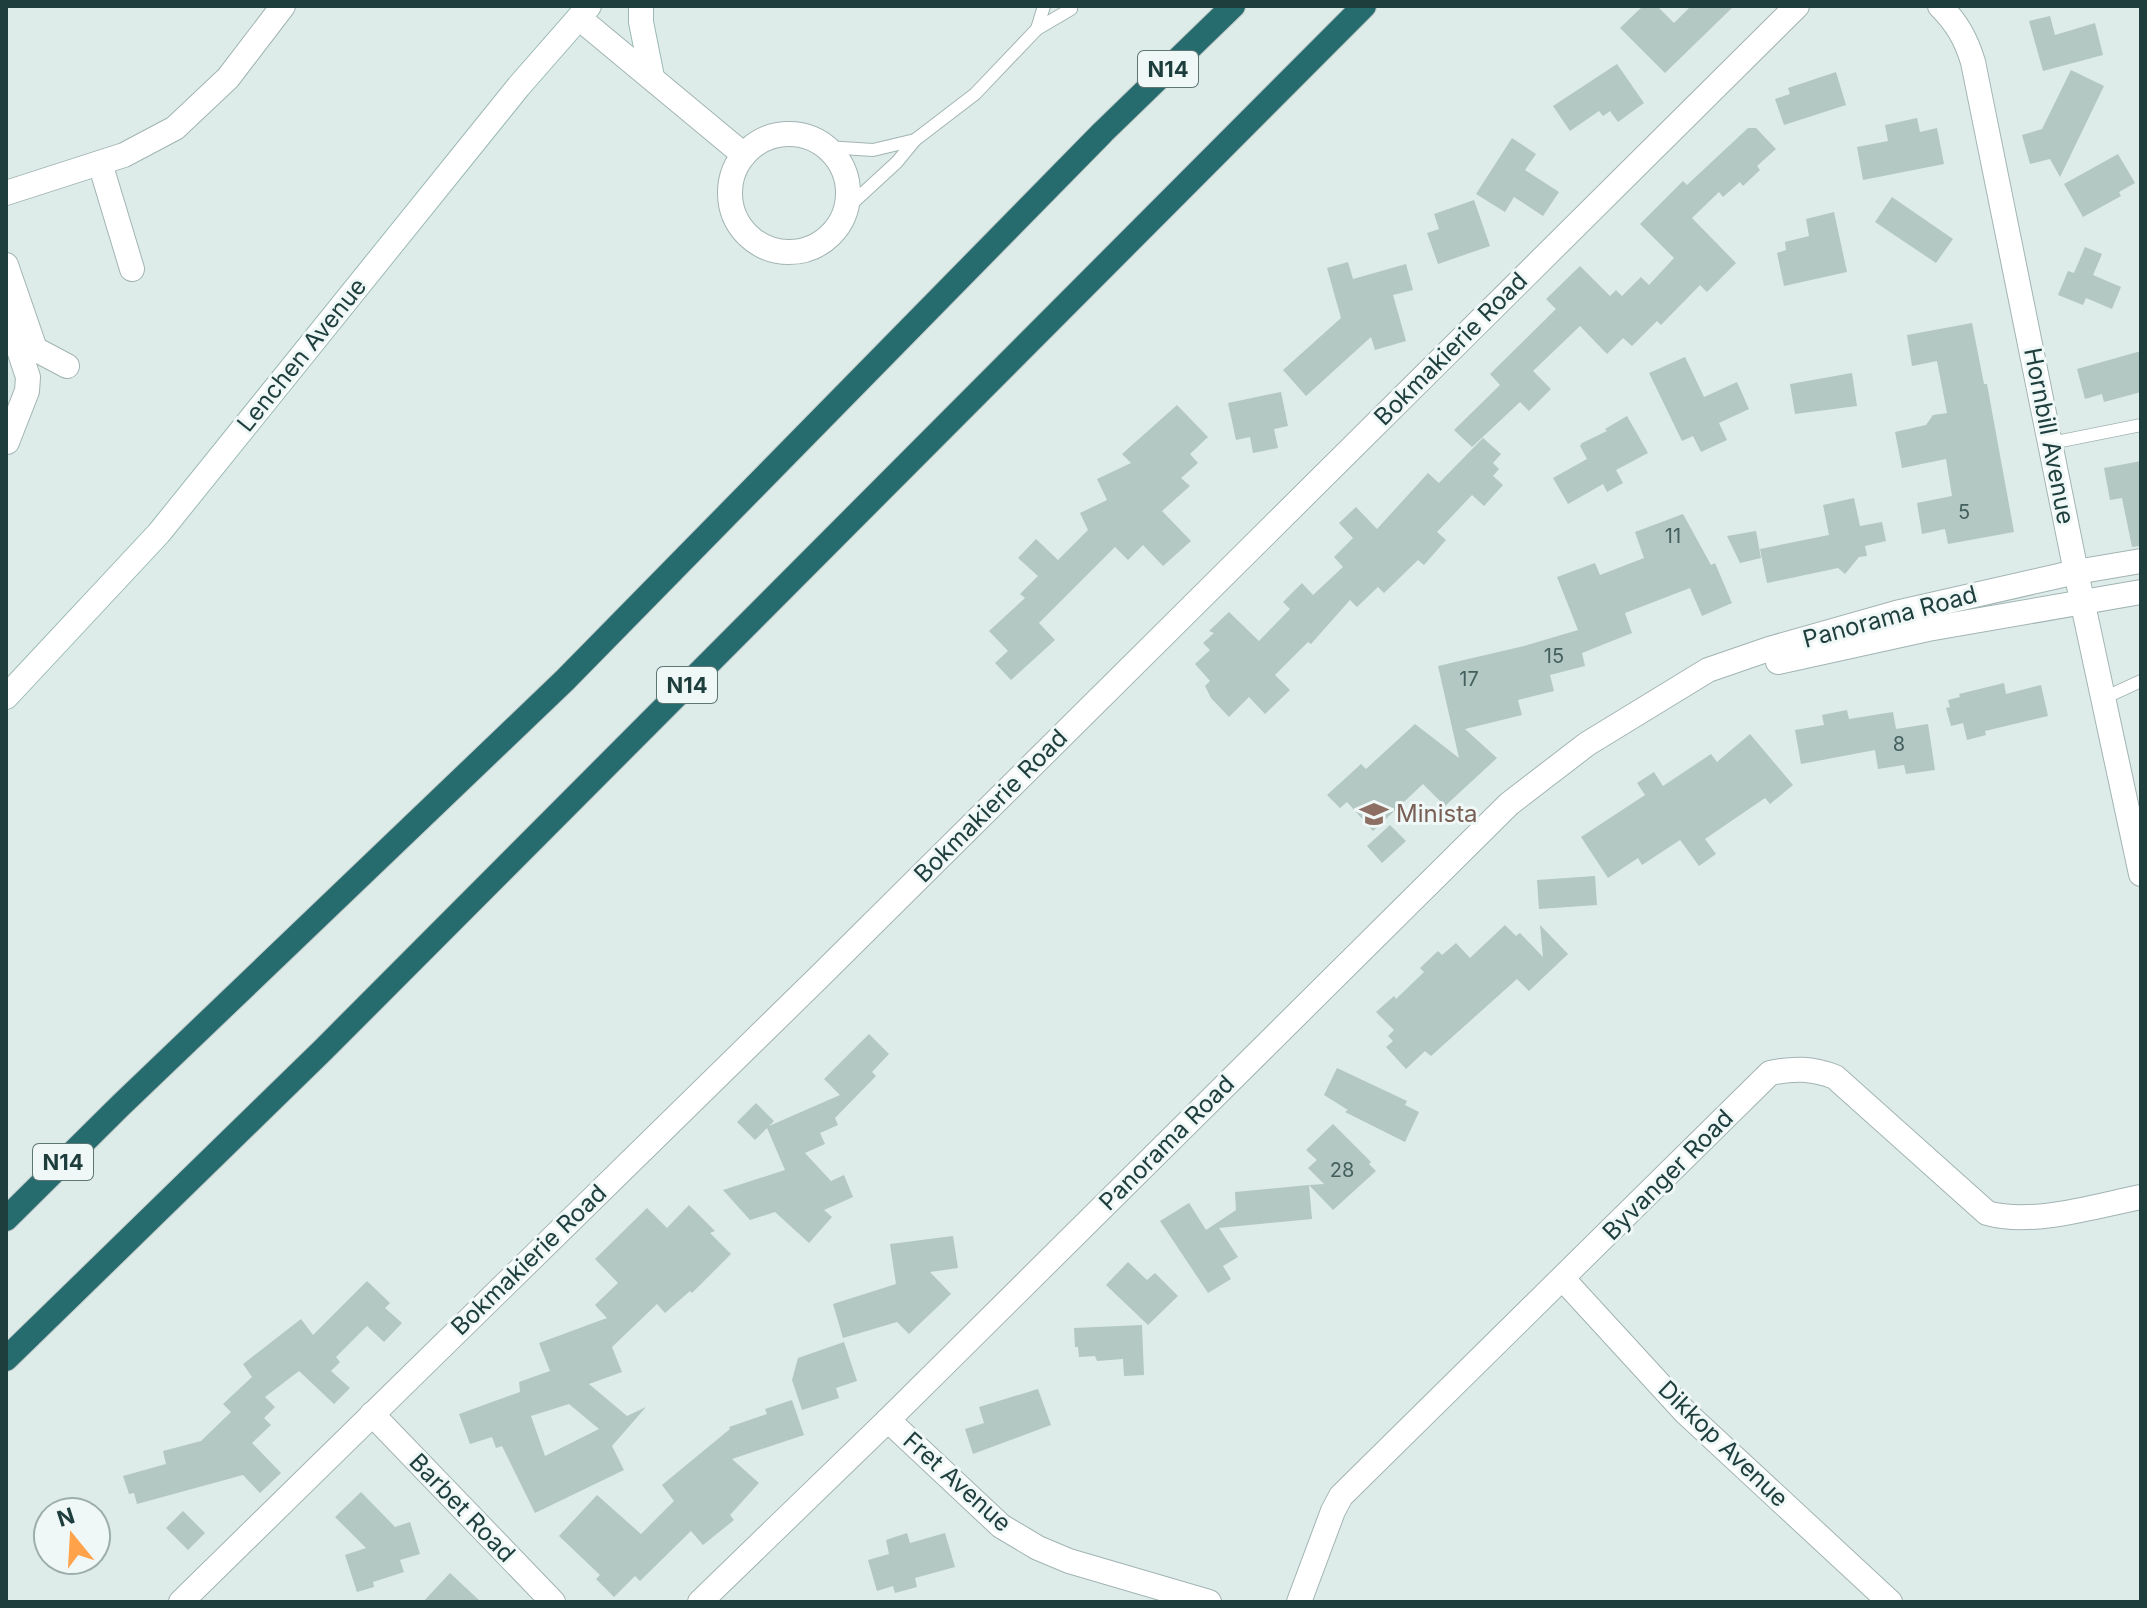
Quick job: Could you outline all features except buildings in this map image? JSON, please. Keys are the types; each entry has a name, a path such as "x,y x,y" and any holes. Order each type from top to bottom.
{"highway":[{"name":"N14","path":"6,1219 565,680 1103,132 1233,6"},
{"name":"N14","path":"6,1359 323,1050 1364,6"}],"street":[{"path":"6,193 124,155 175,128 228,78 283,6"},
{"path":"641,6 641,22 652,77"},
{"name":"Bokmakierie Road","path":"181,1602 834,963 1797,6"},
{"name":"Hornbill Avenue","path":"1940,6 1954,20 1966,40 1973,62 2076,572 2141,874"},
{"path":"584,12 652,77 744,155"},
{"name":"Lenchen Avenue","path":"6,697 159,533 500,110 584,12"},
{"path":"783,134 806,136 826,147 841,164 849,185 847,208 837,229 819,244 797,252 773,251 752,240 737,222 730,199 732,176 744,155 762,141 783,134"},
{"path":"100,163 132,269"},
{"path":"6,265 35,349 67,366"},
{"path":"6,311 28,377 27,391 7,442"},
{"name":"Panorama Road","path":"700,1602 888,1420 1509,804 1587,744 1708,670 1769,649 1896,613 2076,572 2141,561"},
{"name":"Panorama Road","path":"1651,706 1776,663 1928,629 2141,592"},
{"name":"Byvanger Road","path":"1299,1602 1341,1496 1770,1073 1795,1068 1821,1071 1835,1077 1987,1213 2005,1218 2035,1216 2141,1197"},
{"name":"Dikkop Avenue","path":"1563,1279 1685,1412 1890,1602"},
{"name":"Barbet Road","path":"372,1414 553,1602"},
{"name":"Fret Avenue","path":"888,1420 1001,1526 1038,1548 1069,1561 1209,1602"}],"lane":[{"path":"1037,29 1044,6"},
{"path":"847,208 897,162 915,140 975,94 1037,29 1068,7"},
{"path":"826,147 873,150 915,140"},
{"path":"2051,443 2141,425"},
{"path":"2104,698 2141,681"}],"place":[{"name":"Minista","path":"1374,814"}]}
